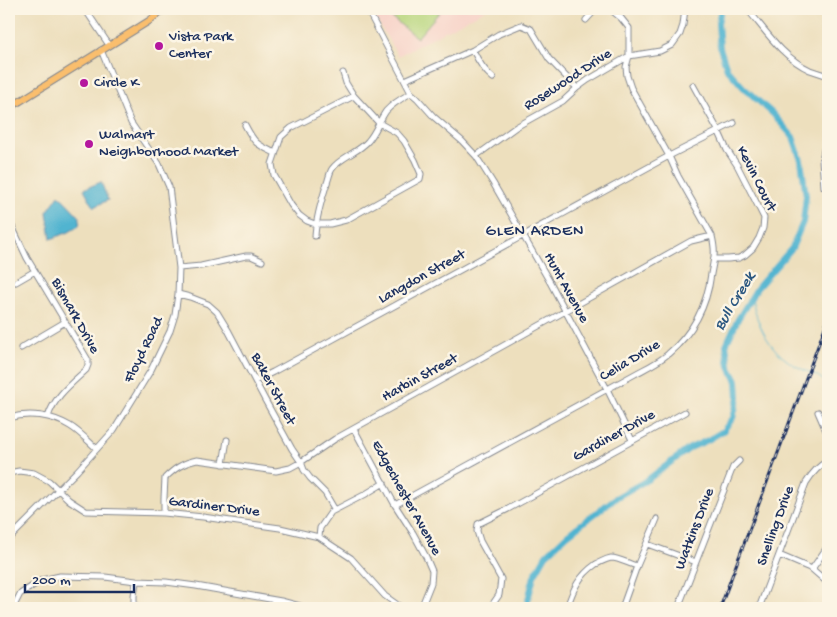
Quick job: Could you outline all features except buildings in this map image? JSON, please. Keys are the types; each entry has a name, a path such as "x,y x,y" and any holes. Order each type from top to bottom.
{"main road":[{"path":"9,108 149,21 164,9"}],"street":[{"path":"85,9 109,45"},
{"name":"Hunt Avenue","path":"367,9 411,92 434,117 476,156 493,183 561,305 562,313 607,389 632,440"},
{"path":"586,20 596,9"},
{"name":"Celia Drive","path":"395,505 636,374 668,354 698,320 706,302 715,259 712,236 631,88 626,67 630,56 629,28 610,9"},
{"name":"Rosewood Drive","path":"476,156 516,127 563,102 588,80 630,56 660,52 672,45 683,26 685,9"},
{"path":"748,10 783,51 797,63 809,70 828,76"},
{"path":"405,80 473,50 499,34 521,25 530,29 549,59 577,88"},
{"name":"Floyd Road","path":"9,539 114,430 151,370 170,331 175,315 179,268 169,187 159,164 131,123 101,50"},
{"path":"473,50 486,73 493,78"},
{"path":"343,73 346,83 354,96 379,123 397,134 404,141 421,174 420,179 346,220 330,224 315,224 299,215 282,191 274,175 272,164 275,153 281,136 291,128 354,96"},
{"name":"Kevin Court","path":"693,85 764,218 759,238 753,248 745,255 734,259 715,259"},
{"path":"315,236 315,224 332,169 365,144 373,135 387,110 396,101 411,92"},
{"name":"Langdon Street","path":"255,381 669,156 734,123"},
{"path":"245,125 252,139 260,146 275,153"},
{"path":"824,187 822,160 828,131"},
{"name":"Bismark Drive","path":"9,220 34,271 88,360 86,370 58,397 48,417"},
{"name":"Harbin Street","path":"164,513 165,478 179,466 197,460 276,471 290,468 317,450 691,241 712,236"},
{"path":"179,268 201,266 246,256 262,261"},
{"path":"16,282 34,271"},
{"name":"Baker Street","path":"178,294 208,304 217,312 304,470 325,493 335,510"},
{"path":"21,348 65,322"},
{"name":"Gardiner Drive","path":"490,608 500,595 500,579 480,541 477,531 478,524 685,412"},
{"path":"818,412 828,435"},
{"path":"9,418 23,415 48,417 69,426 97,449"},
{"name":"Edgechester Avenue","path":"354,430 395,505 413,533 432,571 431,583 421,608"},
{"path":"223,464 227,440"},
{"name":"Watkins Drive","path":"678,608 733,467 739,461"},
{"name":"Snelling Drive","path":"759,608 806,483 817,468 828,461"},
{"name":"Gardiner Drive","path":"9,473 19,471 34,472 49,481 69,500 86,511 164,513 203,517 280,528 311,535 351,558 385,596 402,608"},
{"path":"311,535 320,528 330,512 384,483"},
{"path":"622,608 657,519"},
{"path":"319,538 320,528"},
{"path":"647,544 696,562"},
{"path":"812,569 828,546"},
{"path":"779,555 812,569 828,583"},
{"path":"567,608 577,581 601,561 610,558 637,566"},
{"path":"13,608 20,594 42,580 60,576 106,577 166,582 281,601 303,608"},
{"path":"134,608 136,581"},
{"path":"823,608 828,604"}],"shaded area":[{"path":"370,9 487,9 398,56"}],"green space":[{"path":"398,9 442,9 417,38 391,17"}],"water":[{"path":"101,182 108,200 94,207 84,189"},
{"path":"59,195 80,217 79,226 51,239 47,212"}],"waterway":[{"name":"Bull Creek","path":"526,608 534,576 546,555 567,535 617,497 647,480 690,448 723,431 733,418 738,397 737,381 729,366 726,345 738,319 757,288 792,248 803,222 806,196 801,160 793,137 773,114 744,88 727,69 720,48 718,23 721,9"},
{"path":"752,297 760,326 777,352 794,365 816,375 828,384"}],"railway":[{"path":"720,608 828,319"}],"place":[{"name":"Vista Park Center","path":"159,46"},
{"name":"Circle K","path":"84,83"},
{"name":"Walmart Neighborhood Market","path":"89,144"}],"district":[{"name":"GLEN ARDEN","path":"535,232"}]}
